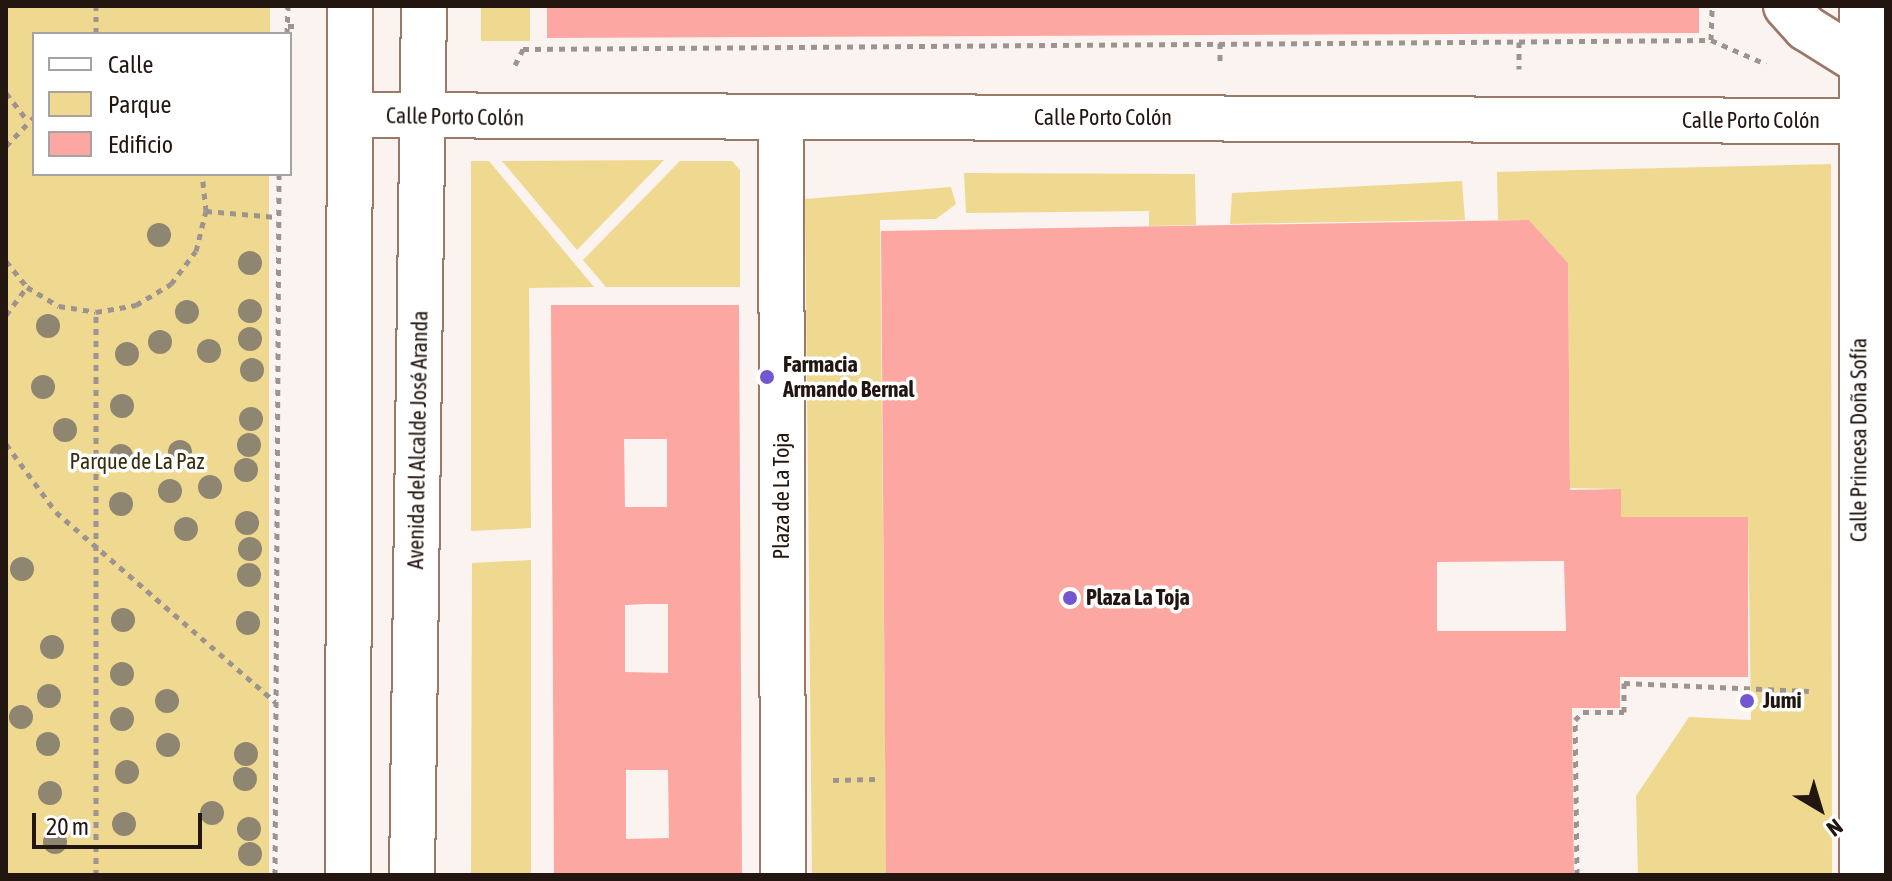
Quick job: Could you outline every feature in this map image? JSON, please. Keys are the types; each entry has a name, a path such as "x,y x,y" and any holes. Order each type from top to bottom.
{"street":[{"path":"348,875 350,6"},
{"name":"Avenida del Alcalde José Aranda","path":"412,875 424,6"},
{"path":"1786,6 1806,28 1862,63"},
{"name":"Calle Princesa Doña Sofía","path":"1862,6 1862,63 1857,121 1872,343 1870,865"},
{"name":"Calle Porto Colón","path":"350,115 422,118 1857,121"},
{"name":"Plaza de La Toja","path":"781,117 783,875"}],"path":[{"path":"96,6 96,32"},
{"path":"287,32 288,6"},
{"path":"1711,40 1712,6"},
{"path":"509,77 523,49 1711,40 1774,68"},
{"path":"6,93 27,120"},
{"path":"6,146 32,118"},
{"path":"6,261 27,287 59,306 96,312 136,305 171,284 196,251 206,211 202,176"},
{"path":"275,875 276,217 279,176"},
{"path":"206,211 276,217"},
{"path":"6,315 27,287"},
{"path":"96,312 96,875"},
{"path":"6,444 56,512 276,703"},
{"path":"1577,875 1575,720 1583,712 1624,712 1624,683 1820,692"},
{"path":"818,781 875,779"}],"green space":[{"name":"Parque de La Paz","path":"6,6 270,6 270,32 32,32 32,176 269,176 269,875 6,875"},
{"path":"481,6 530,6 530,41 481,41"},
{"path":"664,160 577,250 502,161"},
{"path":"471,161 489,161 594,287 529,288 531,528 471,531"},
{"path":"680,161 732,161 740,170 740,287 606,287 583,260"},
{"path":"1831,164 1832,875 1638,875 1636,796 1689,717 1751,720 1748,517 1621,517 1621,489 1570,488 1568,263 1529,220 1498,220 1497,172"},
{"path":"964,173 1195,174 1196,225 1149,226 1149,211 966,213"},
{"path":"1462,181 1465,220 1230,224 1232,193"},
{"path":"951,187 956,204 936,219 880,220 886,833 1020,875 812,875 805,199"},
{"path":"531,560 531,875 471,875 472,563"}],"building":[{"path":"547,6 1699,6 1699,33 547,38"},
{"name":"Plaza La Toja","path":"1529,220 1568,263 1570,490 1621,489 1621,517 1748,517 1748,677 1620,677 1620,708 1572,708 1574,875 886,875 881,231","holes":["1564,561 1566,631 1437,631 1437,562"]},
{"path":"551,305 739,305 742,875 554,875","holes":["624,439 667,439 667,507 625,507","668,604 668,673 625,672 625,605","626,770 668,770 669,838 626,839"]}],"place":[{"name":"Farmacia Armando Bernal","path":"767,377"},
{"name":"Plaza La Toja","path":"1070,598"},
{"name":"Jumi","path":"1747,701"}]}
